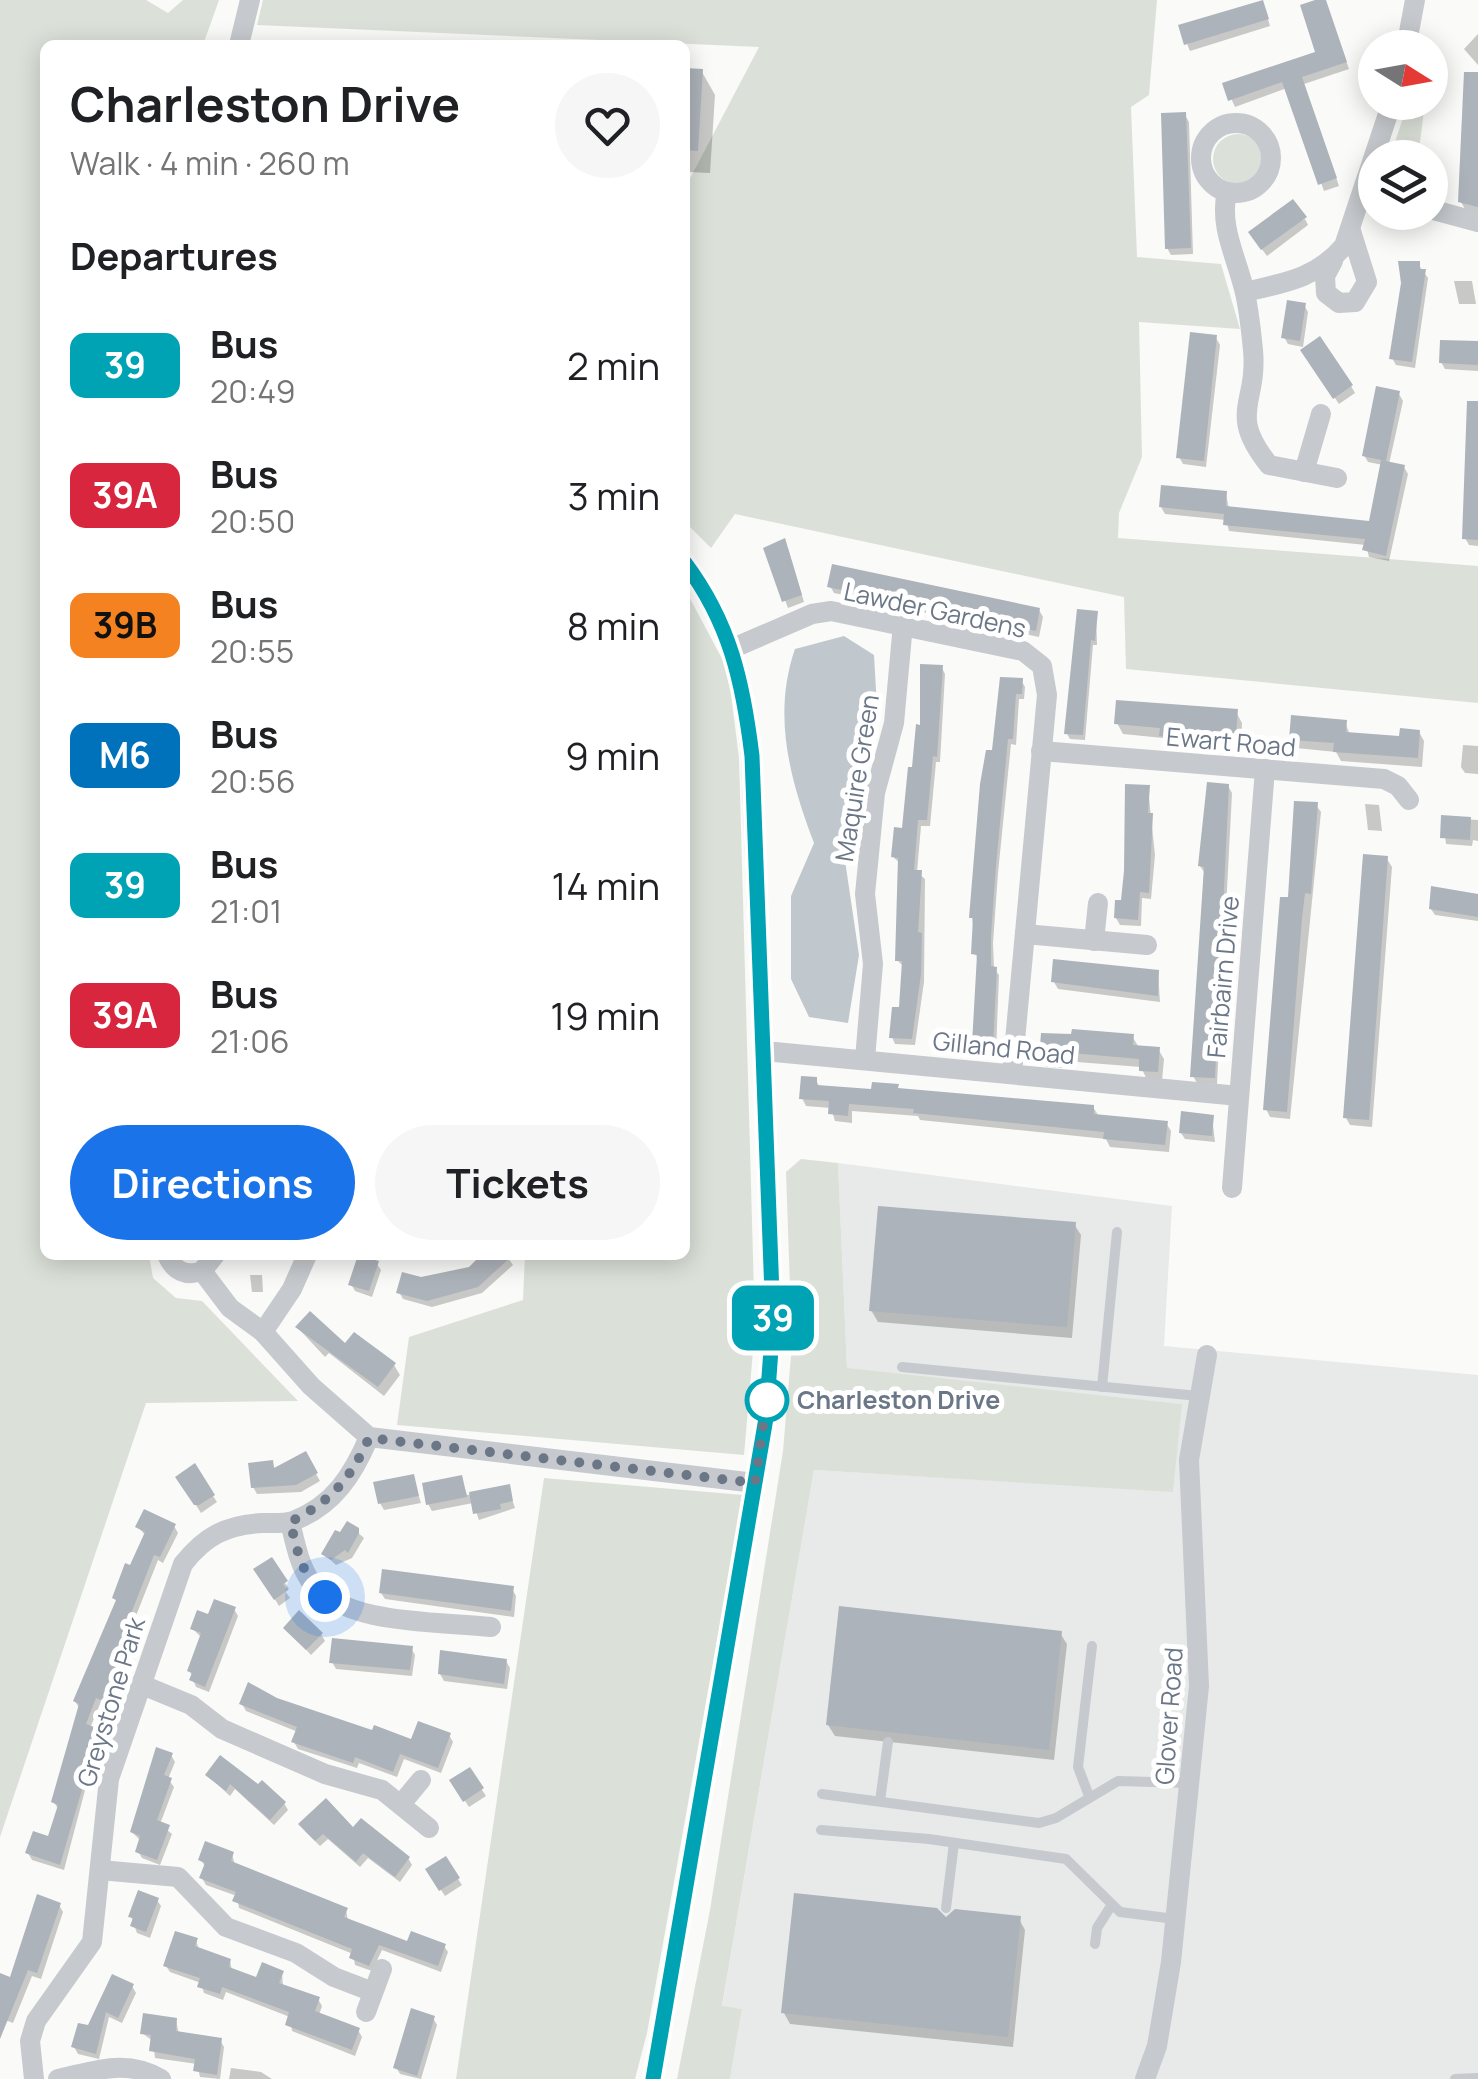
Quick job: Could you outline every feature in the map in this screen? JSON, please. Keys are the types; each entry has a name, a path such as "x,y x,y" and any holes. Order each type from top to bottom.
{"street":[{"path":"240,40 250,0"},
{"path":"1409,30 1415,0"},
{"path":"1226,192 1222,213 1245,292 1254,355 1245,413 1249,440 1269,466 1337,478"},
{"path":"1448,214 1478,222"},
{"path":"1351,228 1367,282 1361,297 1348,304 1326,293 1326,276 1336,255 1358,215"},
{"path":"1245,292 1313,274 1336,255"},
{"path":"1304,472 1322,414"},
{"path":"653,2079 755,1483 773,1322 752,756 745,692 712,605 690,571"},
{"name":"Lawder Gardens","path":"731,649 812,614 831,611 1023,651 1037,659 1047,695 1012,1073"},
{"name":"Maquire Green","path":"865,1059 872,964 865,894 875,793 894,723 903,624"},
{"name":"Ewart Road","path":"1041,751 1384,779 1398,786 1410,800"},
{"name":"Fairbairn Drive","path":"1232,1188 1265,770"},
{"path":"1094,940 1098,903"},
{"path":"1025,934 1147,945"},
{"name":"Gilland Road","path":"764,1051 1239,1096"},
{"path":"171,1260 181,1272 209,1263 230,1308 263,1332 343,1418 369,1438 755,1483"},
{"path":"263,1332 292,1289 305,1260"},
{"name":"Glover Road","path":"1144,2079 1157,2046 1176,1919 1199,1686 1200,1624 1189,1510 1190,1452 1207,1355"},
{"name":"Greystone Park","path":"34,2079 30,2040 36,2020 92,1942 109,1779 183,1564 199,1543 220,1530 290,1522 334,1496 352,1474 369,1438"},
{"path":"290,1522 310,1580 340,1606 362,1614 491,1627"},
{"path":"140,1684 191,1705 222,1729 325,1774 366,1782 402,1804 429,1828"},
{"path":"402,1804 421,1780"},
{"path":"100,1870 178,1878 226,1927 296,1953 369,2002 382,1969"},
{"path":"58,2079 118,2066 139,2068 161,2079"}],"lane":[{"path":"1102,1388 1117,1232"},
{"path":"902,1367 1198,1396"},
{"path":"1089,1796 1078,1768 1092,1646"},
{"path":"880,1801 888,1742"},
{"path":"822,1794 1039,1823 1056,1818 1118,1781 1189,1783"},
{"path":"821,1830 954,1842 1066,1859 1120,1912 1176,1919"},
{"path":"946,1908 954,1842"},
{"path":"1095,1944 1097,1928 1110,1906"},
{"path":"1455,2079 1478,2078"}],"shaded area":[{"path":"0,0 146,0 168,13 183,0 219,0 205,40 40,40 40,1260 150,1260 153,1278 176,1298 202,1301 298,1401 146,1403 0,1837"},
{"path":"263,0 1157,0 1149,95 1131,107 1137,257 1221,264 1240,329 1139,322 1142,457 1119,513 1118,538 1478,566 1478,703 1126,669 1124,597 735,514 711,548 690,527 690,178 759,47 690,44 690,40 599,40 257,25"},
{"path":"1402,120 1423,120 1420,140 1396,140"},
{"path":"1238,134 1256,141 1263,159 1256,177 1238,184 1220,177 1213,159 1220,141"},
{"path":"690,598 728,670 739,758 755,1328 744,1455 397,1425 409,1337 523,1300 525,1260 690,1260"},
{"path":"844,636 874,655 877,708 843,847 859,955 848,1023 809,1017 791,979 791,896 814,843 791,771 785,723 788,674 795,649"},
{"path":"801,1159 838,1163 847,1368 1182,1404 1173,1492 814,1470 722,2006 742,2009 730,2079 677,2079 710,1910 783,1451 792,1344 786,1172"},
{"path":"838,1163 1172,1206 1164,1346 1478,1375 1478,2079 730,2079 742,2009 722,2007 814,1470 1173,1491 1181,1404 847,1369"},
{"path":"544,1478 743,1495 647,2033 635,2079 456,2079"}],"building":[{"path":"1263,0 1269,19 1184,45 1178,25"},
{"path":"1326,0 1347,62 1302,77 1337,178 1318,185 1282,82 1228,101 1222,83 1315,52 1300,5"},
{"path":"690,68 703,69 698,151 690,150"},
{"path":"1464,72 1478,72 1478,207 1458,202"},
{"path":"1186,112 1191,248 1165,249 1161,113"},
{"path":"1293,199 1307,217 1261,250 1248,232"},
{"path":"1398,261 1420,261 1420,269 1426,269 1412,362 1389,359 1401,283"},
{"path":"1287,300 1306,303 1300,341 1281,338"},
{"path":"1190,332 1217,335 1204,461 1176,458"},
{"path":"1320,336 1353,385 1333,399 1300,350"},
{"path":"1440,340 1478,341 1478,365 1439,363"},
{"path":"1376,386 1400,391 1386,461 1362,456"},
{"path":"1467,401 1478,401 1478,540 1462,539"},
{"path":"1381,460 1405,465 1386,556 1362,550 1365,539 1223,525 1224,514 1159,507 1161,485 1227,491 1226,506 1369,521"},
{"path":"785,538 802,595 782,602 763,548"},
{"path":"832,564 1040,608 1036,631 827,587"},
{"path":"1077,609 1098,611 1095,641 1091,640 1083,735 1064,734"},
{"path":"920,664 943,665 937,757 933,756 927,820 918,820 914,870 922,870 918,932 922,933 921,974 912,1039 889,1038 892,1007 899,1007 902,961 895,961 898,858 891,857 894,827 902,828 908,767 912,767 916,724 920,725"},
{"path":"1000,677 1023,678 1022,694 1016,694 1013,739 1008,739 996,865 991,935 991,966 997,967 993,1046 972,1044 977,955 971,954 973,918 969,918 980,784 986,750 992,750"},
{"path":"1116,700 1238,709 1236,734 1190,730 1190,739 1159,736 1160,728 1114,724"},
{"path":"1291,715 1347,720 1346,732 1399,736 1400,728 1420,730 1418,758 1333,752 1334,743 1289,740"},
{"path":"1207,782 1229,784 1215,1078 1190,1077 1204,867 1198,866"},
{"path":"1125,784 1150,785 1148,813 1153,813 1149,893 1140,892 1138,920 1114,918 1115,900 1121,900 1124,871"},
{"path":"1294,801 1318,802 1311,894 1305,893 1302,918 1287,1112 1263,1110 1280,897 1288,897"},
{"path":"1441,815 1471,817 1470,840 1440,838"},
{"path":"1363,854 1388,856 1369,1120 1343,1118"},
{"path":"1431,886 1478,894 1478,917 1429,909"},
{"path":"1053,959 1159,970 1158,996 1051,982"},
{"path":"1072,1029 1134,1034 1133,1045 1160,1047 1158,1072 1139,1071 1139,1059 1060,1052 1059,1059 1039,1058 1041,1033 1071,1034"},
{"path":"801,1076 817,1077 817,1085 871,1089 872,1082 899,1084 898,1088 1094,1105 1094,1114 1168,1121 1165,1145 1103,1139 1104,1132 913,1113 914,1109 849,1104 848,1116 828,1114 829,1101 799,1099"},
{"path":"1181,1111 1214,1115 1212,1136 1179,1133"},
{"path":"878,1206 1076,1222 1067,1327 869,1311"},
{"path":"356,1260 379,1261 369,1291 348,1285"},
{"path":"476,1260 508,1260 478,1287 427,1301 396,1293 402,1272 421,1277 469,1267"},
{"path":"310,1311 345,1343 354,1332 396,1363 378,1387 295,1327"},
{"path":"306,1451 318,1473 296,1485 251,1488 248,1463 273,1460 274,1468"},
{"path":"195,1463 215,1495 199,1505 194,1505 175,1477"},
{"path":"414,1474 419,1496 378,1504 373,1482"},
{"path":"462,1475 467,1497 426,1505 422,1483"},
{"path":"510,1484 513,1501 500,1504 501,1509 473,1514 469,1492"},
{"path":"144,1509 176,1524 160,1557 154,1555 126,1626 131,1628 111,1679 120,1682 111,1704 96,1698 86,1724 97,1728 78,1785 83,1786 60,1865 25,1853 33,1831 48,1836 58,1805 51,1802 79,1704 73,1701 116,1600 112,1598 125,1563 130,1565 145,1532 135,1527"},
{"path":"347,1521 359,1528 359,1533 348,1553 345,1550 331,1560 321,1554 335,1530 340,1532"},
{"path":"272,1557 288,1581 283,1584 288,1590 274,1600 253,1569"},
{"path":"382,1569 514,1586 511,1611 379,1593"},
{"path":"214,1599 236,1607 205,1687 189,1680 192,1673 187,1671 201,1633 190,1629 197,1610 208,1614"},
{"path":"839,1606 1062,1631 1049,1750 826,1725"},
{"path":"299,1610 323,1633 306,1650 283,1628"},
{"path":"332,1638 413,1646 410,1670 329,1663"},
{"path":"440,1650 507,1659 504,1684 438,1674"},
{"path":"248,1682 277,1698 372,1730 374,1725 411,1739 418,1721 451,1733 438,1768 400,1754 393,1772 355,1757 353,1763 291,1742 297,1727 239,1704"},
{"path":"156,1747 173,1753 164,1775 172,1778 157,1820 170,1825 157,1860 135,1852 140,1836 130,1832"},
{"path":"220,1755 258,1784 262,1780 286,1802 270,1820 230,1784 226,1791 205,1775"},
{"path":"470,1767 484,1788 463,1802 449,1780"},
{"path":"326,1798 353,1827 361,1818 410,1857 395,1877 363,1853 356,1862 323,1834 315,1841 298,1824"},
{"path":"205,1841 234,1852 231,1861 348,1908 344,1917 407,1941 411,1931 446,1944 438,1966 379,1945 369,1966 349,1958 352,1949 232,1901 236,1892 199,1878 205,1863 198,1860"},
{"path":"446,1856 460,1878 439,1891 425,1869"},
{"path":"138,1890 159,1898 146,1932 130,1926 133,1918 128,1917"},
{"path":"794,1893 937,1908 946,1917 955,1909 1021,1916 1008,2037 781,2013"},
{"path":"37,1894 61,1903 37,1973 28,1970 0,2039 0,1973 10,1977"},
{"path":"175,1931 198,1938 195,1946 231,1959 229,1967 256,1977 262,1962 284,1971 279,1983 320,1997 315,2011 360,2028 352,2050 285,2025 289,2012 222,1987 220,1994 197,1987 200,1978 163,1966"},
{"path":"112,1974 134,1984 118,2018 106,2012 96,2054 71,2047 78,2023 88,2025"},
{"path":"411,2008 435,2016 417,2076 393,2068"},
{"path":"143,2013 177,2018 176,2031 222,2038 217,2075 193,2071 195,2059 149,2051 151,2035 140,2034"}],"bus line":[{"name":"39","path":"653,2079 766,1418 773,1322 752,756 745,692 725,632 690,570"}],"place":[{"name":"Charleston Drive","path":"767,1400"}],"route":[{"path":"325,1597 301,1564 290,1522 334,1496 352,1474 369,1438 755,1483 768,1392 767,1400"}]}
